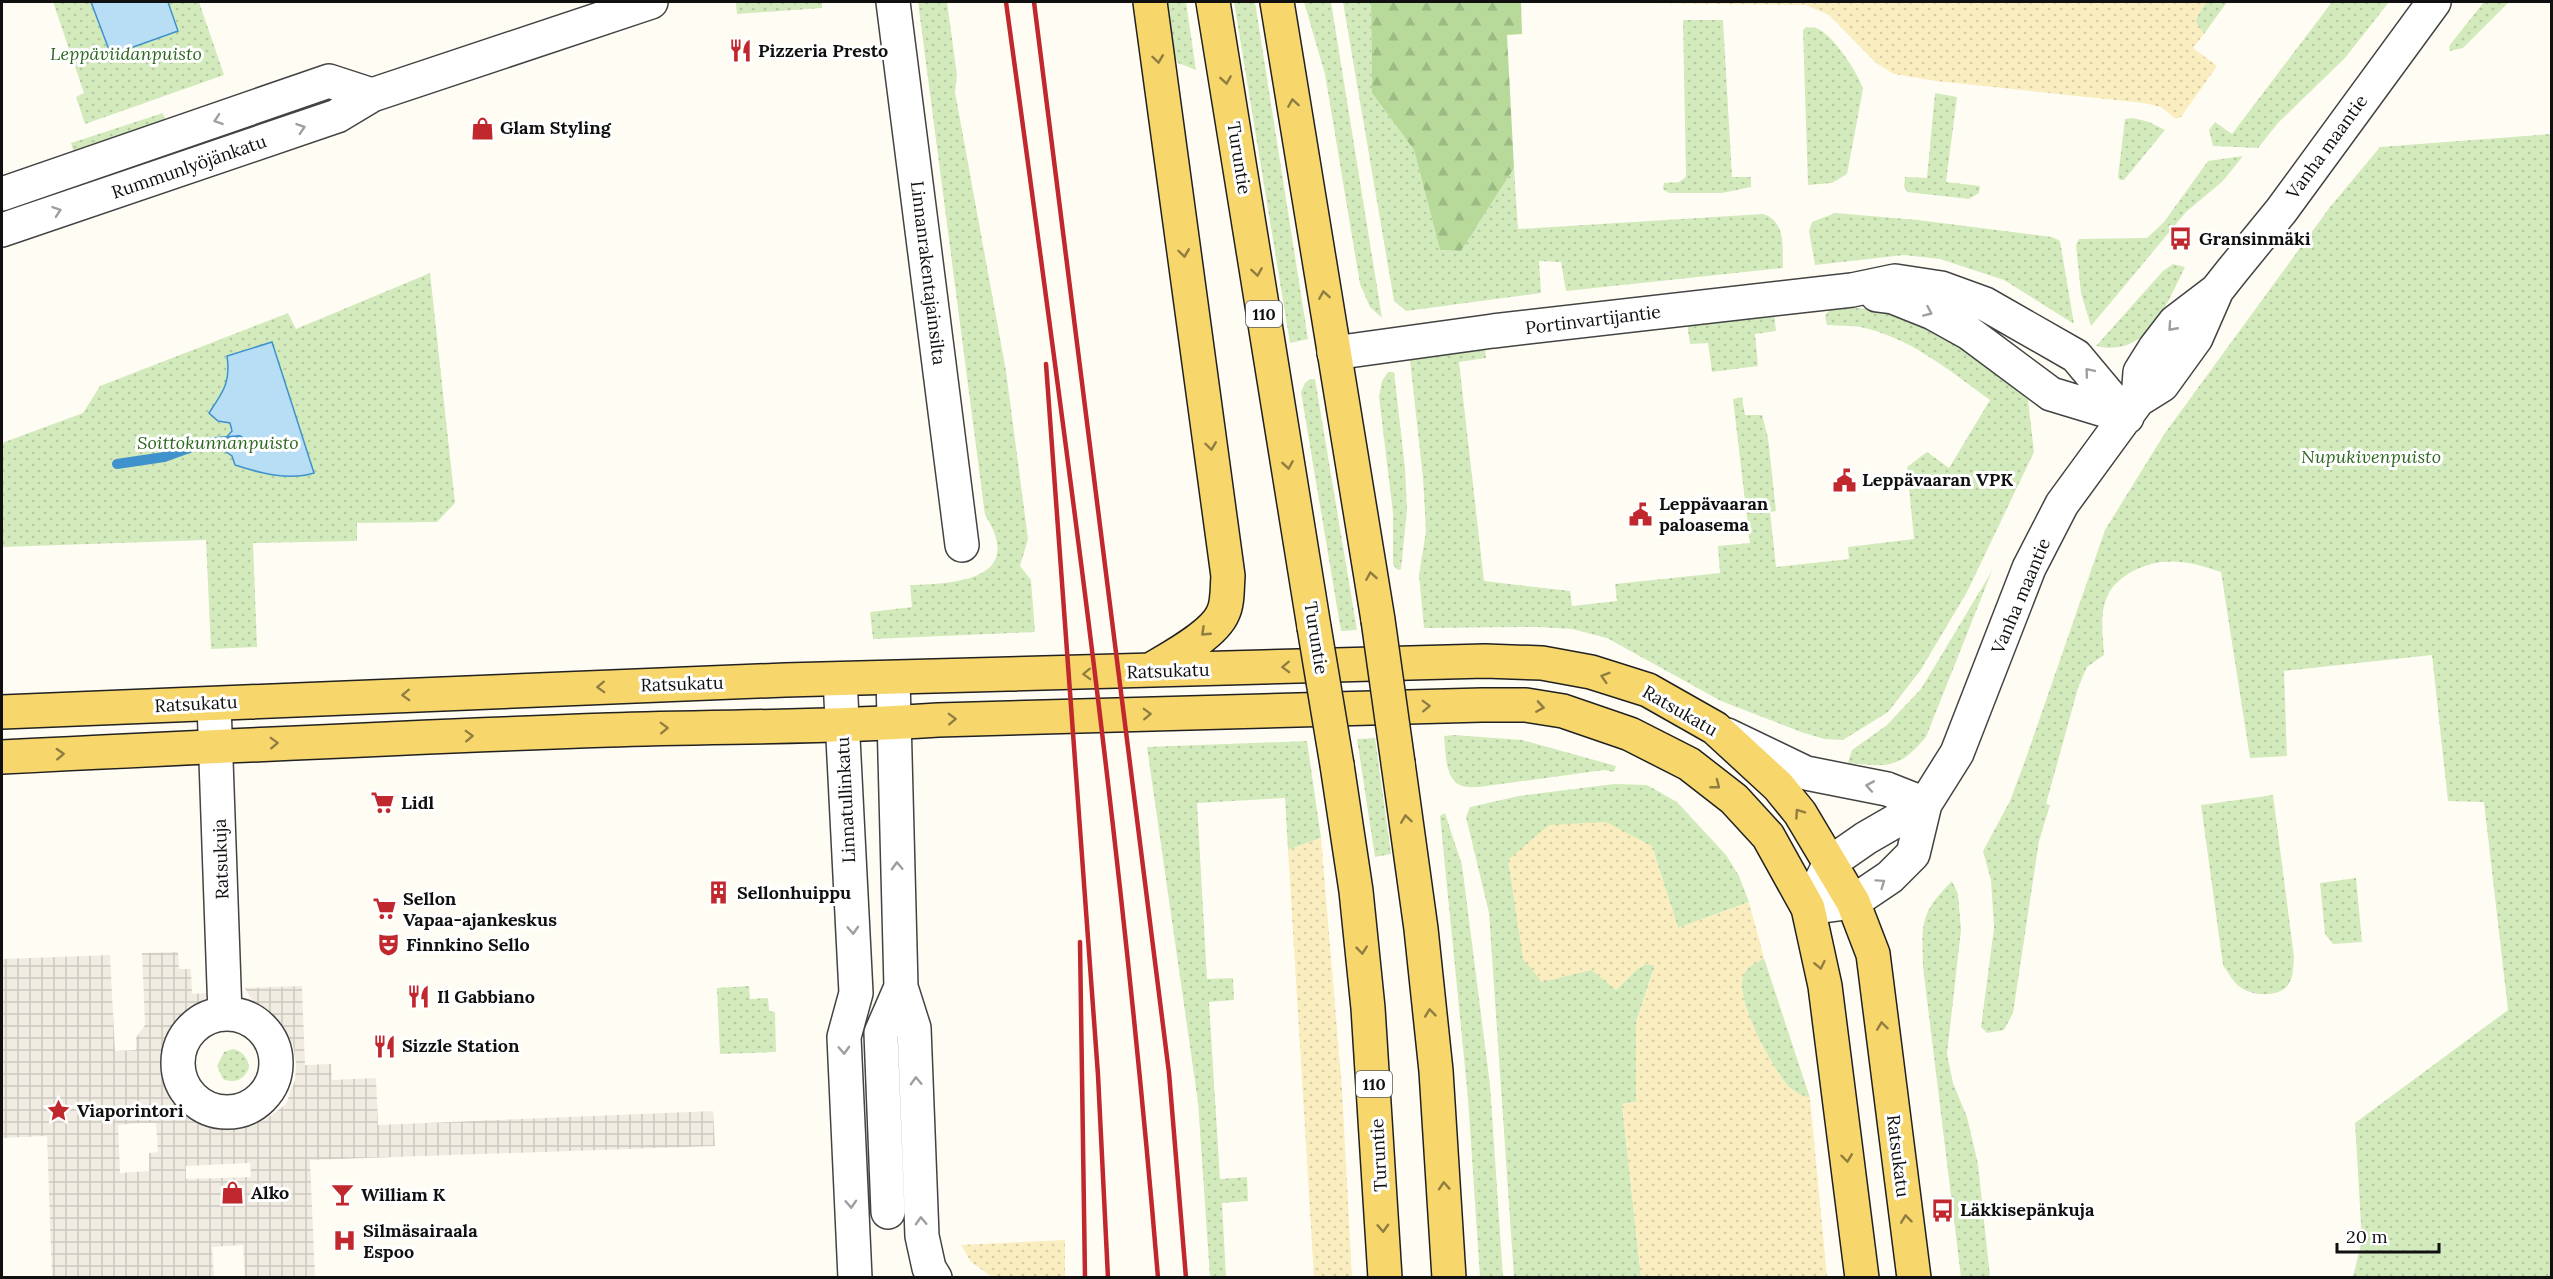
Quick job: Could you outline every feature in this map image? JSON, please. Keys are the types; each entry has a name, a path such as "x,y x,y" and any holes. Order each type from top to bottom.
{"main road":[{"path":"1146,672 1182,651 1206,633 1223,613 1228,576 1150,2"},
{"name":"Turuntie","path":"1213,2 1356,891 1368,1008 1385,1278"},
{"path":"1277,2 1378,620 1421,929 1436,1071 1449,1278"},
{"name":"Ratsukatu","path":"2,712 840,679 1485,661 1542,663 1591,672 1648,690 1715,728 1778,786 1800,813 1854,902 1874,954 1914,1278"},
{"path":"2,757 643,729 938,720 1482,705 1526,705 1563,711 1630,734 1689,764 1734,799 1768,836 1808,908 1825,986 1862,1278"}],"street":[{"name":"Rummunlyöjänkatu","path":"2,230 337,116 372,95 651,2"},
{"name":"Linnanrakentajainsilta","path":"893,2 962,545"},
{"name":"Vanha maantie","path":"1808,908 1854,902 1890,877 1913,854 1925,804 1957,753 2029,568 2062,504 2132,409 2140,372 2175,322 2217,290 2281,211 2434,2"},
{"name":"Rummunlyöjänkatu","path":"2,195 329,81 372,95"},
{"name":"Portinvartijantie","path":"1334,353 1493,331 1852,290 1895,281 1941,288 1985,304 2076,356 2132,409"},
{"name":"Portinvartijantie","path":"1852,290 1893,297 1933,313 1969,333 2051,394 2132,409"},
{"name":"Linnatullinkatu","path":"840,679 856,993 844,1037 855,1278"},
{"name":"Linnatullinkatu","path":"893,679 901,987 914,1028 922,1236 929,1268 935,1278"},
{"name":"Ratsukuja","path":"214,704 225,1014"},
{"path":"1715,728 1806,773 1887,789 1925,804"},
{"name":"Vanha maantie","path":"1808,908 1830,863 1866,838 1925,804"},
{"name":"Linnatullinkatu","path":"888,1212 881,1033 901,987"},
{"name":"Linnatullinkatu","path":"856,993 881,1033"}],"green space":[{"name":"Leppäviidanpuisto","path":"53,2 199,2 224,75 85,124 76,97 84,93"},
{"path":"736,2 822,2 822,8 737,14"},
{"path":"918,2 947,2 957,75 955,92 1006,371 1028,539 1020,566 1031,580 1035,632 873,639 870,612 912,607 910,585 947,583 980,574 992,565 997,553 995,536 985,515"},
{"path":"1160,2 1186,2 1196,70 1178,63 1166,42"},
{"path":"1234,2 1255,2 1308,339 1290,343"},
{"path":"1304,2 1331,2 1382,318 1370,307 1360,284 1325,74"},
{"path":"1343,2 1371,2 1372,93 1414,150 1440,250 1461,251 1514,168 1518,229 1763,214 1771,218 1780,229 1783,244 1783,268 1566,291 1561,262 1539,261 1541,293 1406,311 1394,301"},
{"path":"1371,2 1521,2 1522,34 1507,35 1514,168 1461,251 1440,250 1414,150 1372,93"},
{"path":"2206,2 2227,2 2204,34 2195,21"},
{"path":"2332,2 2389,2 2345,58 2278,123 2258,148 2213,146 2209,130 2215,122 2232,134"},
{"path":"2484,2 2509,2 2463,48 2450,51 2449,46"},
{"path":"1683,20 1723,20 1732,177 1751,177 1751,187 1722,193 1669,193 1663,189 1664,183 1679,182 1686,177"},
{"path":"1806,27 1816,28 1830,38 1850,64 1863,89 1847,174 1832,183 1808,185 1803,30"},
{"path":"1935,93 1957,97 1946,182 1980,186 1979,193 1969,199 1907,192 1904,186 1905,177 1927,178"},
{"path":"163,113 168,129 74,154 71,143"},
{"path":"2133,118 2149,122 2165,130 2124,180 2120,180 2118,177 2125,119"},
{"name":"Nupukivenpuisto","path":"2551,134 2551,1277 2353,1277 2362,1240 2355,1123 2508,1010 2484,802 2448,801 2432,655 2284,671 2287,756 2250,758 2221,572 2198,565 2176,562 2154,563 2142,567 2118,582 2110,591 2105,602 2102,624 2104,655 2087,667 2078,688 2046,804 2050,805 2039,841 2013,1013 2004,1030 1987,1033 1981,1027 1994,928 1991,880 1983,851 2010,801 2105,530 2165,433 2330,207 2380,147"},
{"path":"2243,156 2223,181 2186,212 2091,326 2081,293 2076,245 2079,239 2147,238 2164,222 2208,161"},
{"path":"1835,213 1918,220 2052,237 2060,241 2074,324 2004,280 1940,259 1904,255 1815,265 1809,231 1812,222"},
{"path":"2173,264 2185,267 2153,325 2129,344 2114,348 2096,346 2163,271"},
{"name":"Soittokunnanpuisto","path":"430,273 455,503 437,522 357,523 357,541 253,543 257,647 211,649 206,540 2,547 2,443 83,413 100,386 288,313 296,329"},
{"path":"1832,306 1871,309 1909,318 1964,343 2028,400 2034,452 1967,592 1920,671 1888,712 1843,740 1824,739 1721,701 1607,638 1572,629 1537,627 1424,628 1419,575 1426,531 1423,478 1410,360 1432,353 1485,348 1486,358 1459,362 1484,581 1570,591 1572,606 1617,601 1615,584 1720,573 1718,546 1750,543 1733,399 1742,397 1745,415 1762,415 1768,438 1776,511 1770,512 1776,567 1849,559 1848,547 1914,539 1907,467 1927,452 1949,468 1990,400 1933,359 1902,341 1864,328 1827,325 1825,316"},
{"path":"1774,313 1776,331 1755,334 1758,366 1712,372 1708,343 1690,344 1687,323"},
{"path":"1388,372 1394,372 1405,468 1407,510 1401,569 1398,570 1393,565 1393,513 1379,397 1382,381"},
{"path":"1310,379 1315,379 1357,630 1341,631 1301,392 1305,383"},
{"path":"1992,571 1926,737 1908,755 1892,763 1873,765 1848,763 1852,750 1887,725 1921,689"},
{"path":"1444,736 1522,740 1616,766 1614,772 1604,770 1479,787 1464,787 1455,781 1448,770"},
{"path":"1375,738 1391,854 1375,857 1357,739"},
{"path":"1307,741 1321,838 1288,850 1285,798 1197,803 1207,979 1233,978 1234,1000 1209,1002 1220,1179 1247,1177 1248,1201 1222,1203 1226,1277 1210,1277 1198,1102 1147,747"},
{"path":"1614,784 1647,785 1677,802 1726,855 1739,876 1749,902 1678,928 1652,846 1592,970 1616,990 1645,964 1655,965 1636,1022 1636,1102 1622,1104 1641,1277 1514,1277 1489,913 1466,817 1470,807 1519,796"},
{"path":"2273,795 2294,957 2292,975 2288,985 2272,994 2258,994 2240,987 2223,965 2201,805"},
{"path":"1445,813 1462,865 1490,1085 1503,1277 1480,1277 1468,1098 1440,816"},
{"path":"2356,878 2362,942 2333,944 2325,934 2320,883"},
{"path":"1952,881 1958,894 1961,930 1947,1054 1953,1083 1967,1117 1978,1164 1990,1277 1961,1277 1923,967 1922,940 1928,911"},
{"path":"1764,958 1810,1098 1793,1091 1782,1078 1757,1034 1744,1001 1742,987 1744,973"},
{"path":"749,986 750,999 768,998 769,1011 775,1012 776,1052 720,1054 717,988"},
{"path":"233,1049 245,1056 249,1068 241,1078 231,1081 223,1079 217,1066 224,1052"}],"sand":[{"path":"1557,2 2206,2 2195,21 2204,34 2193,48 2217,66 2181,117 2176,119 2161,107 2144,103 1936,81 1894,74 1876,63 1829,15 1806,5"},
{"path":"1606,822 1652,846 1678,928 1749,902 1764,958 1744,973 1742,987 1744,1001 1757,1034 1782,1078 1793,1091 1810,1098 1827,1277 1641,1277 1622,1104 1636,1102 1636,1022 1655,966 1645,964 1616,990 1592,970 1542,982 1523,959 1508,860 1549,825"},
{"path":"1321,838 1342,1089 1352,1277 1314,1277 1288,850"},
{"path":"1065,1240 1065,1278 992,1277 971,1262 961,1245"}],"shaded area":[{"path":"178,952 179,969 191,969 192,994 209,993 196,1013 172,1041 168,1055 169,1086 185,1109 208,1124 223,1129 245,1128 265,1120 286,1104 295,1080 296,1064 293,1046 281,1026 253,1002 245,988 302,986 305,1065 331,1064 332,1080 376,1078 378,1125 713,1111 715,1146 310,1160 315,1277 245,1277 243,1245 212,1247 214,1277 52,1277 47,1136 2,1138 2,959 110,955 115,1051 136,1050 136,1038 145,1025 142,953","holes":["156,1123 158,1152 149,1153 149,1171 120,1173 118,1125","250,1163 251,1177 186,1179 186,1166"]}],"water":[{"path":"91,2 168,2 178,31 111,55"},
{"path":"272,342 314,473 284,476 235,465 232,456 223,450 224,440 232,431 230,423 218,421 209,413 227,380 227,356"}],"waterway":[{"path":"117,464 164,457 203,443 239,440"}],"railway":[{"path":"1006,2 1110,798 1128,958 1158,1278"},
{"path":"1034,2 1169,1073 1186,1278"},
{"path":"1046,364 1098,1075 1108,1278"},
{"path":"1080,942 1085,1278"}],"place":[{"name":"Pizzeria Presto","path":"740,51"},
{"name":"Glam Styling","path":"482,128"},
{"name":"Gransinmäki","path":"2181,239"},
{"name":"Leppävaaran VPK","path":"1844,480"},
{"name":"Leppävaaran paloasema","path":"1641,514"},
{"name":"Lidl","path":"383,803"},
{"name":"Sellonhuippu","path":"719,893"},
{"name":"Sellon Vapaa-ajankeskus","path":"385,909"},
{"name":"Finnkino Sello","path":"388,945"},
{"name":"Il Gabbiano","path":"419,997"},
{"name":"Sizzle Station","path":"384,1046"},
{"name":"Viaporintori","path":"59,1111"},
{"name":"Alko","path":"233,1193"},
{"name":"William K","path":"343,1195"},
{"name":"Läkkisepänkuja","path":"1942,1210"},
{"name":"Silmäsairaala Espoo","path":"345,1241"}]}
